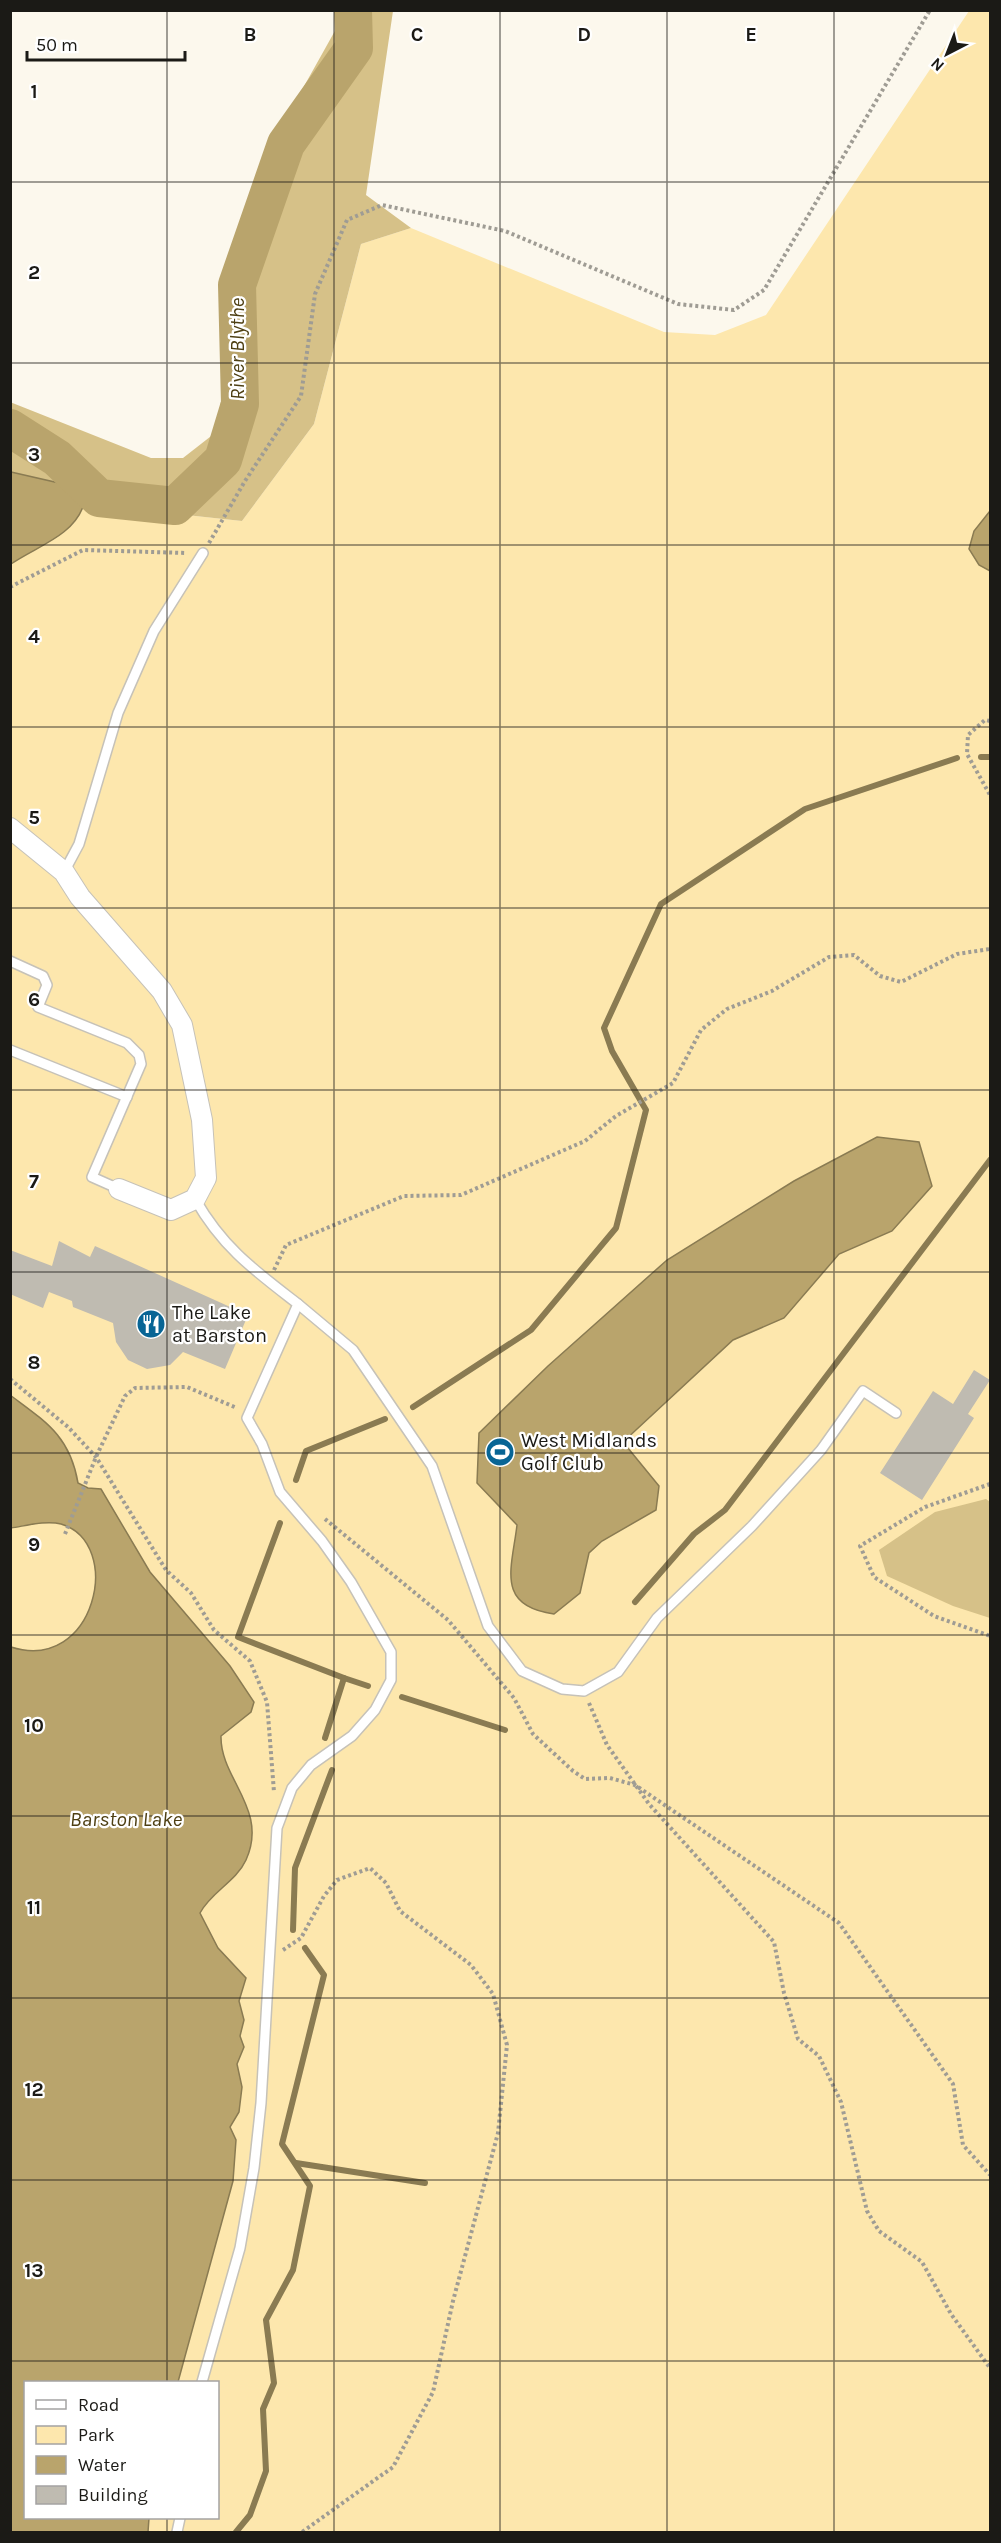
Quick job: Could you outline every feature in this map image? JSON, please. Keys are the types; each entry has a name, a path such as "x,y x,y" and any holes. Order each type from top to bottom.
{"street":[{"path":"10,828 64,872 80,897 162,991 182,1025 203,1131 206,1178 195,1199 171,1210 119,1189"}],"lane":[{"path":"64,872 79,844 123,703 154,631 203,553"},
{"path":"10,961 43,976 47,985 38,1007 127,1043 140,1055 141,1064 92,1177 119,1189"},
{"path":"10,1050 127,1097"},
{"path":"195,1199 215,1232 233,1253 353,1350 432,1466 488,1626 522,1671 562,1689 584,1691 618,1672 657,1618 752,1526 821,1450 863,1391 896,1413"},
{"path":"202,2381 240,2248 254,2168 261,2103 277,1828 292,1788 311,1764 352,1736 375,1710 391,1680 391,1652 374,1618 322,1541 280,1492 262,1444 247,1418 298,1304"}],"path":[{"path":"10,587 83,550 203,553 245,481 302,396 315,294 346,220 382,205 505,231 678,304 734,309 764,290 930,10"},
{"path":"990,720 985,720 968,735 967,754 990,795"},
{"path":"268,1281 286,1245 404,1196 461,1195 585,1142 616,1116 673,1083 701,1030 727,1009 772,991 829,957 854,955 880,976 902,982 957,954 990,949"},
{"path":"10,1379 68,1427 96,1457 166,1570 191,1593 214,1630 250,1661 267,1702 277,1828"},
{"path":"65,1534 96,1457 125,1396 135,1388 187,1388 248,1414"},
{"path":"990,1484 925,1507 860,1546 874,1577 934,1616 990,1636"},
{"path":"293,1508 322,1517 448,1620 514,1698 532,1734 573,1771 585,1779 610,1778 635,1785 839,1923 952,2084 963,2145 990,2175"},
{"path":"584,1691 607,1745 649,1804 774,1942 784,1993 798,2039 819,2056 841,2102 867,2211 879,2231 922,2262 951,2314 990,2368"},
{"path":"269,1945 282,1950 301,1938 324,1896 337,1880 370,1868 386,1882 400,1911 471,1965 493,1994 507,2046 498,2133 453,2301 433,2392 393,2467 302,2532"}],"green space":[{"name":"West Midlands Golf Club","path":"969,11 990,11 990,2532 11,2532 11,472 59,483 84,504 242,521 314,424 361,244 411,228 664,332 715,335 766,315"}],"shaded area":[{"path":"335,11 393,11 366,195 411,228 361,244 314,424 242,521 84,504 58,483 11,472 10,402 151,458 183,458 215,433 226,375 221,328 265,156 336,29"},
{"path":"986,1499 990,1502 990,1618 953,1606 887,1576 879,1550 935,1512"}],"water":[{"path":"11,472 59,483 84,504 79,515 63,532 11,564"},
{"path":"990,511 990,571 979,565 969,549 974,531"},
{"path":"877,1137 919,1142 932,1186 892,1231 839,1254 784,1318 733,1340 623,1442 659,1486 656,1510 602,1541 589,1553 580,1593 554,1614 535,1610 523,1603 515,1594 511,1583 517,1525 477,1483 479,1433 548,1366 667,1260 794,1181"},
{"name":"Barston Lake","path":"10,1395 45,1422 62,1442 69,1453 78,1483 88,1488 101,1489 150,1572 230,1666 254,1702 251,1712 221,1736 228,1766 248,1810 252,1825 251,1842 242,1868 210,1899 200,1913 218,1948 246,1978 239,2001 244,2020 240,2036 244,2047 237,2064 242,2087 239,2112 230,2127 236,2140 233,2181 178,2381 24,2381 24,2519 149,2519 148,2532 11,2532 11,1647 40,1650 63,1642 81,1625 92,1603 95,1578 92,1555 81,1536 61,1524 42,1523 11,1528"}],"building":[{"path":"59,1241 90,1257 95,1246 248,1315 225,1369 183,1352 170,1365 147,1369 128,1360 116,1342 113,1323 73,1307 72,1301 49,1292 43,1308 10,1294 10,1250 52,1266"},
{"path":"974,1370 990,1380 968,1414 974,1418 922,1500 880,1473 933,1391 953,1404"}],"waterway":[{"name":"River Blythe","path":"10,428 57,458 99,498 175,506 223,460 240,404 237,285 286,144 354,48 353,10"},
{"path":"981,757 990,757"},
{"path":"413,1407 531,1330 616,1228 646,1110 612,1051 604,1028 661,904 805,809 957,758"},
{"path":"635,1602 694,1534 725,1510 990,1160"},
{"path":"296,1480 306,1451 385,1419"},
{"path":"280,1523 238,1637 344,1678 325,1738"},
{"path":"344,1678 368,1686"},
{"path":"402,1697 505,1730"},
{"path":"293,1930 295,1868 332,1770"},
{"path":"236,2532 250,2515 266,2471 263,2409 274,2383 266,2320 293,2270 310,2186 282,2144 324,1975 305,1948"},
{"path":"296,2163 425,2183"}],"place":[{"name":"The Lake at Barston","path":"151,1324"},
{"name":"West Midlands Golf Club","path":"500,1452"}]}
